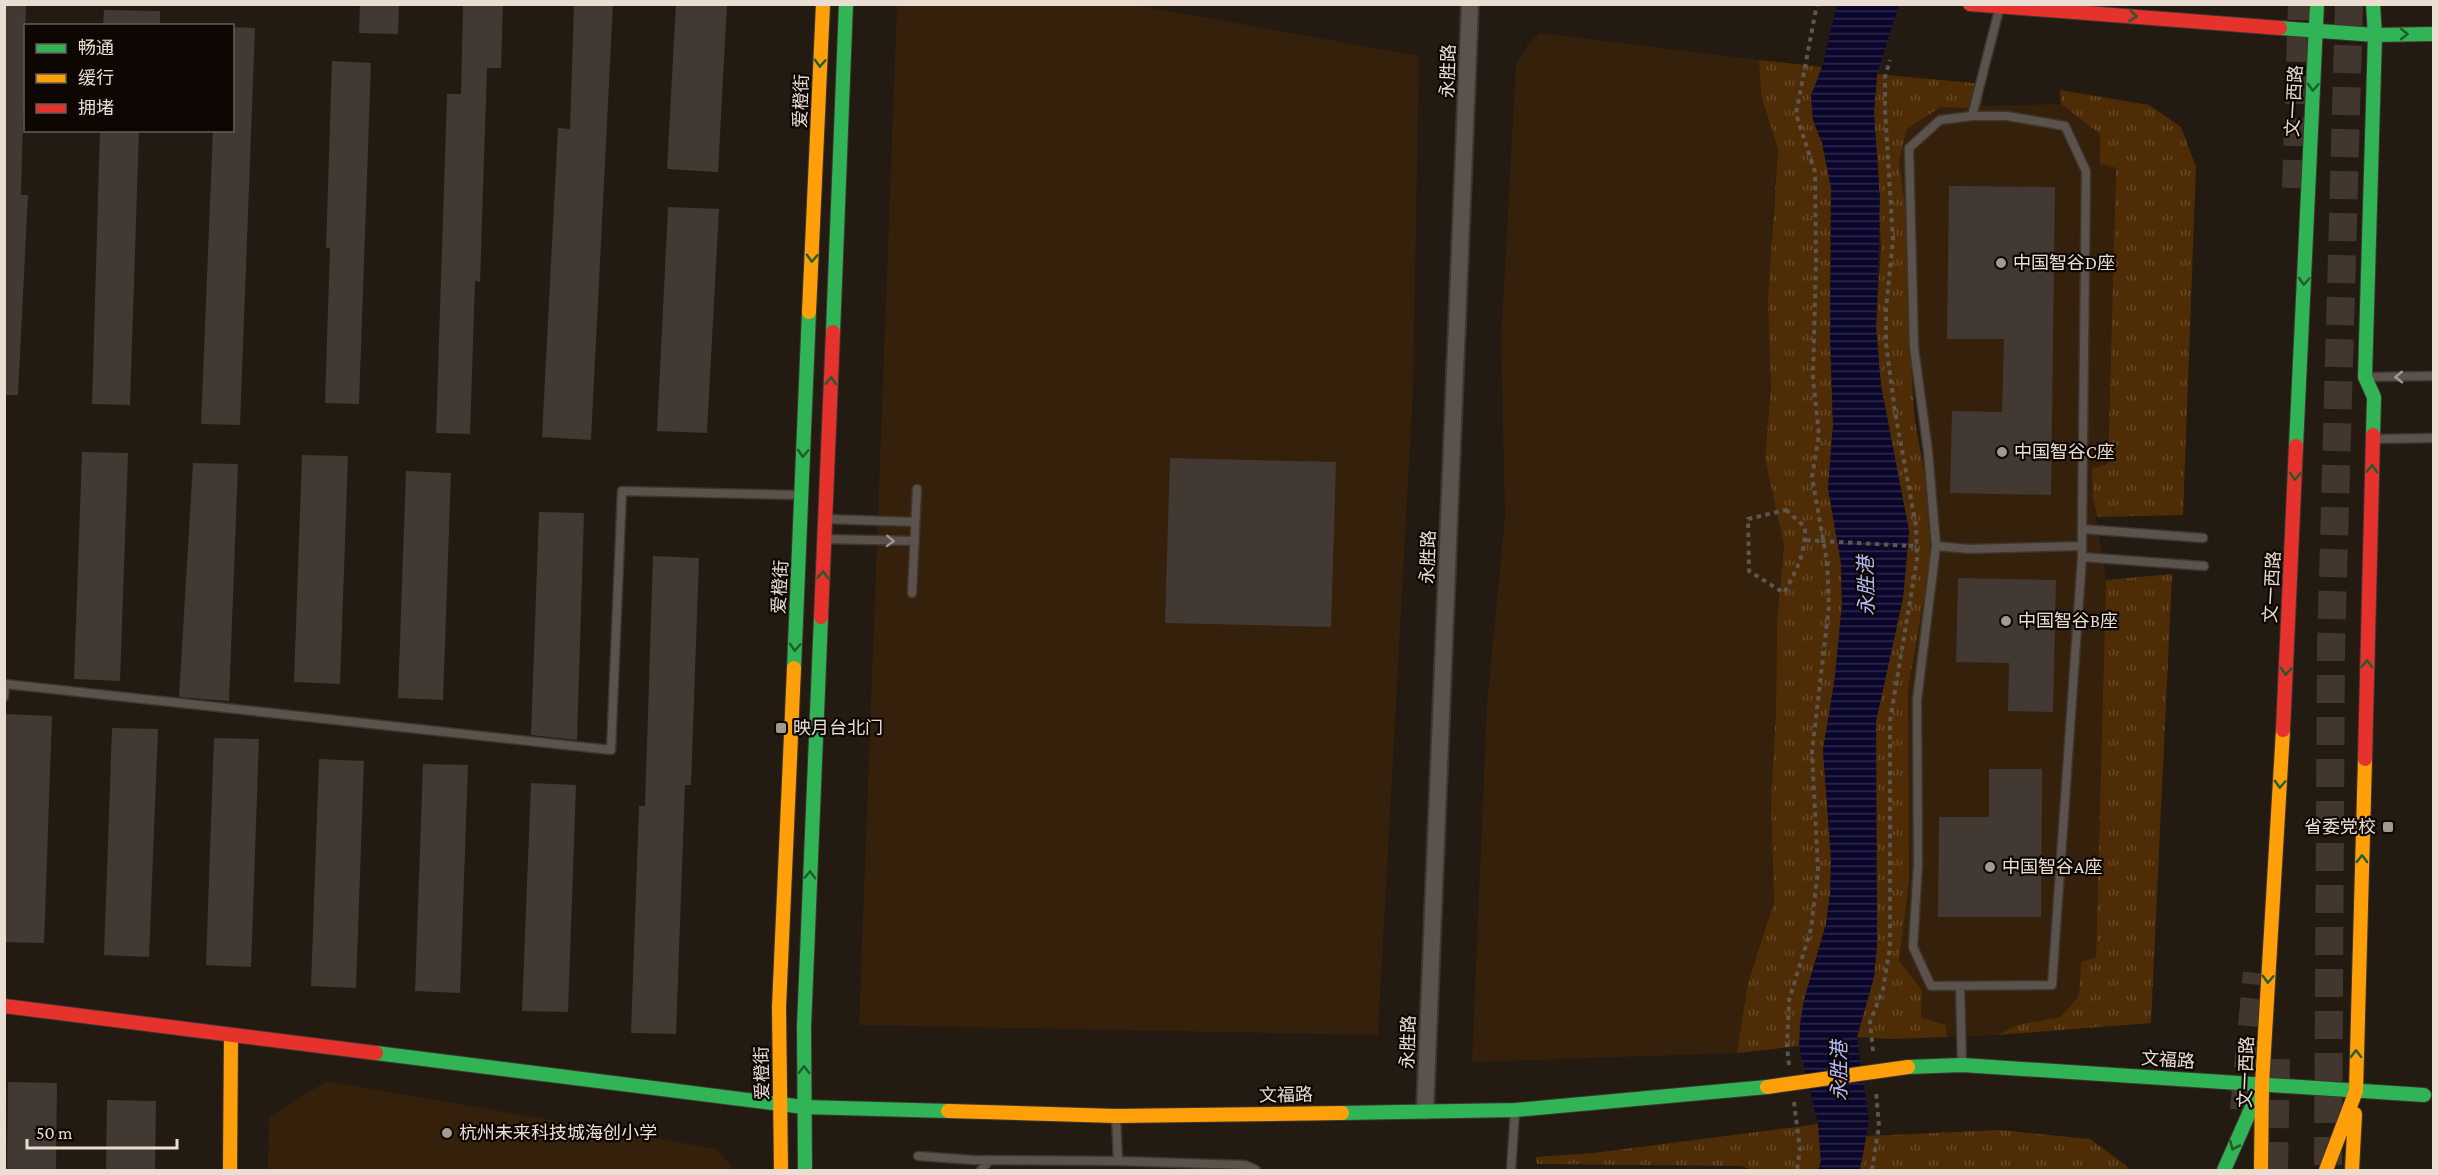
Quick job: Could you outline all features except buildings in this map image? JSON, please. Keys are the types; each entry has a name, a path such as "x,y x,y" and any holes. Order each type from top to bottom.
{"main road":[{"name":"爱橙街","path":"781,1170 779,1007 823,4"},
{"path":"805,1170 804,1027 846,4"},
{"path":"1970,4 2375,34 2433,34"},
{"name":"文一西路","path":"2261,1170 2262,1084 2284,714 2317,4"},
{"path":"2352,1170 2374,397 2365,377 2375,34 2373,4"},
{"name":"文福路","path":"4,1006 804,1107 1116,1116 1515,1110 1767,1087 1908,1067 1962,1065 2430,1095"},
{"path":"230,1170 231,1035"},
{"path":"2224,1170 2262,1084"},
{"path":"2326,1170 2356,1091"}],"street":[{"name":"永胜路","path":"1425,1110 1470,4"}],"lane":[{"path":"1972,116 2000,7"},
{"path":"1972,116 2007,116 2065,126 2086,171 2082,529 2082,557 2052,985 1931,986 1913,947 1918,864 1917,700 1936,546 1928,452 1914,348 1909,148 1940,120 1972,116"},
{"path":"2365,377 2433,376"},
{"path":"2373,440 2433,438"},
{"path":"912,593 917,489"},
{"path":"4,697 5,684 611,750 622,491 802,495"},
{"path":"825,519 915,522"},
{"path":"2082,529 2203,538"},
{"path":"824,539 915,541"},
{"path":"1936,546 1969,549 2082,546"},
{"path":"2082,557 2205,567"},
{"path":"1960,986 1962,1065"},
{"path":"1511,1170 1515,1110"},
{"path":"1116,1116 1118,1161"},
{"path":"918,1156 990,1160 1245,1165 1256,1170"},
{"path":"981,1170 990,1160"}],"path":[{"path":"1790,1070 1787,1047 1789,1000 1811,928 1818,870 1812,752 1829,606 1827,562 1812,477 1820,435 1813,379 1816,260 1815,172 1796,114 1817,4"},
{"path":"1874,1061 1870,1022 1883,989 1890,948 1890,722 1917,559 1916,526 1895,412 1886,343 1886,308 1893,240 1885,110 1885,77 1890,60"},
{"path":"1786,510 1805,527 1806,540 1803,558 1784,593 1749,572 1748,519 1786,510"},
{"path":"1806,540 1909,546"},
{"path":"1872,1170 1879,1126 1876,1083"},
{"path":"1792,1093 1800,1150 1797,1170"}],"shaded area":[{"path":"897,5 1135,5 1419,56 1413,389 1378,1035 859,1025"},
{"path":"1540,33 1759,60 1761,95 1778,149 1773,210 1771,386 1765,459 1784,545 1777,622 1776,710 1771,803 1774,902 1746,991 1737,1053 1472,1062 1487,704 1505,517 1501,339 1516,65 1528,44"},
{"path":"2061,104 2100,134 2100,164 2116,168 2108,465 2093,497 2106,580 2096,957 2081,962 2079,996 2060,1017 2017,1025 1998,1035 1947,1037 1946,1025 1921,1018 1922,990 1899,962 1908,878 1908,688 1931,559 1925,476 1909,337 1905,205 1899,163 1907,129 1941,107"},
{"name":"杭州未来科技城海创小学","path":"327,1081 717,1149 734,1170 268,1170 269,1117"}],"green space":[{"path":"1759,60 1822,67 1811,96 1813,120 1822,143 1831,187 1830,335 1833,425 1828,488 1841,563 1842,604 1835,677 1823,750 1831,859 1830,893 1826,924 1804,1000 1799,1046 1737,1053 1747,987 1774,902 1771,803 1776,710 1777,622 1784,545 1765,459 1771,386 1768,300 1778,149 1761,95"},
{"path":"1877,74 1984,84 1981,108 1941,107 1907,129 1899,163 1905,205 1909,337 1915,422 1925,476 1931,559 1908,688 1909,881 1899,961 1922,990 1921,1018 1946,1025 1947,1037 1891,1039 1857,1037 1874,977 1877,945 1876,721 1903,598 1909,531 1881,385 1876,328 1881,247 1874,112"},
{"path":"2060,90 2149,105 2181,127 2196,167 2183,515 2097,517 2093,497 2092,469 2108,464 2116,168 2100,164 2100,134 2061,104"},
{"path":"2172,574 2151,1023 1998,1035 2017,1025 2060,1017 2079,996 2081,962 2096,957 2106,580"},
{"path":"1818,1124 1821,1161 1818,1170 1753,1170 1741,1166 1537,1164 1536,1157 1593,1153"},
{"path":"2000,1130 2090,1139 2127,1166 2127,1170 1860,1170 1866,1136"}],"water":[{"name":"永胜港","path":"1837,5 1899,5 1877,74 1874,112 1880,198 1876,328 1881,386 1909,531 1903,598 1876,721 1877,945 1874,977 1857,1037 1869,1121 1860,1170 1818,1170 1821,1161 1818,1124 1799,1046 1804,1000 1826,924 1830,893 1831,859 1823,750 1835,677 1842,604 1841,563 1828,488 1833,425 1830,335 1831,187 1822,143 1813,120 1811,96 1822,67"}],"tunnel":[{"path":"2296,188 2302,4"},
{"path":"2328,1165 2331,648 2349,4"},
{"path":"2244,1110 2257,973"},
{"path":"2274,1170 2276,1059"}],"traffic: fast":[{"path":"833,332 846,4"},
{"path":"2296,446 2317,4"},
{"path":"2373,4 2375,35 2365,377 2374,397 2373,435"},
{"path":"2280,28 2375,35 2434,34"},
{"path":"794,668 809,312"},
{"path":"805,1170 804,1027 821,617"},
{"path":"376,1053 804,1107 948,1111"},
{"path":"1908,1067 1962,1065 2424,1095"},
{"path":"2224,1170 2262,1084"},
{"path":"1342,1113 1515,1110 1767,1087"}],"traffic: slow":[{"path":"809,312 823,4"},
{"path":"781,1170 779,1007 794,668"},
{"path":"2261,1170 2262,1084 2283,730"},
{"path":"2326,1170 2356,1091 2365,759"},
{"path":"230,1170 231,1035"},
{"path":"1767,1087 1908,1067"},
{"path":"948,1111 1116,1116 1342,1113"},
{"path":"2352,1170 2355,1114"}],"traffic: jam":[{"path":"1970,4 2280,28"},
{"path":"821,617 833,332"},
{"path":"2365,759 2373,435"},
{"path":"2283,730 2296,446"},
{"path":"4,1006 376,1053"}],"place":[{"name":"中国智谷D座","path":"2001,263"},
{"name":"中国智谷C座","path":"2002,452"},
{"name":"中国智谷B座","path":"2006,621"},
{"name":"映月台北门","path":"781,728"},
{"name":"省委党校","path":"2388,827"},
{"name":"中国智谷A座","path":"1990,867"},
{"name":"杭州未来科技城海创小学","path":"447,1133"}]}
